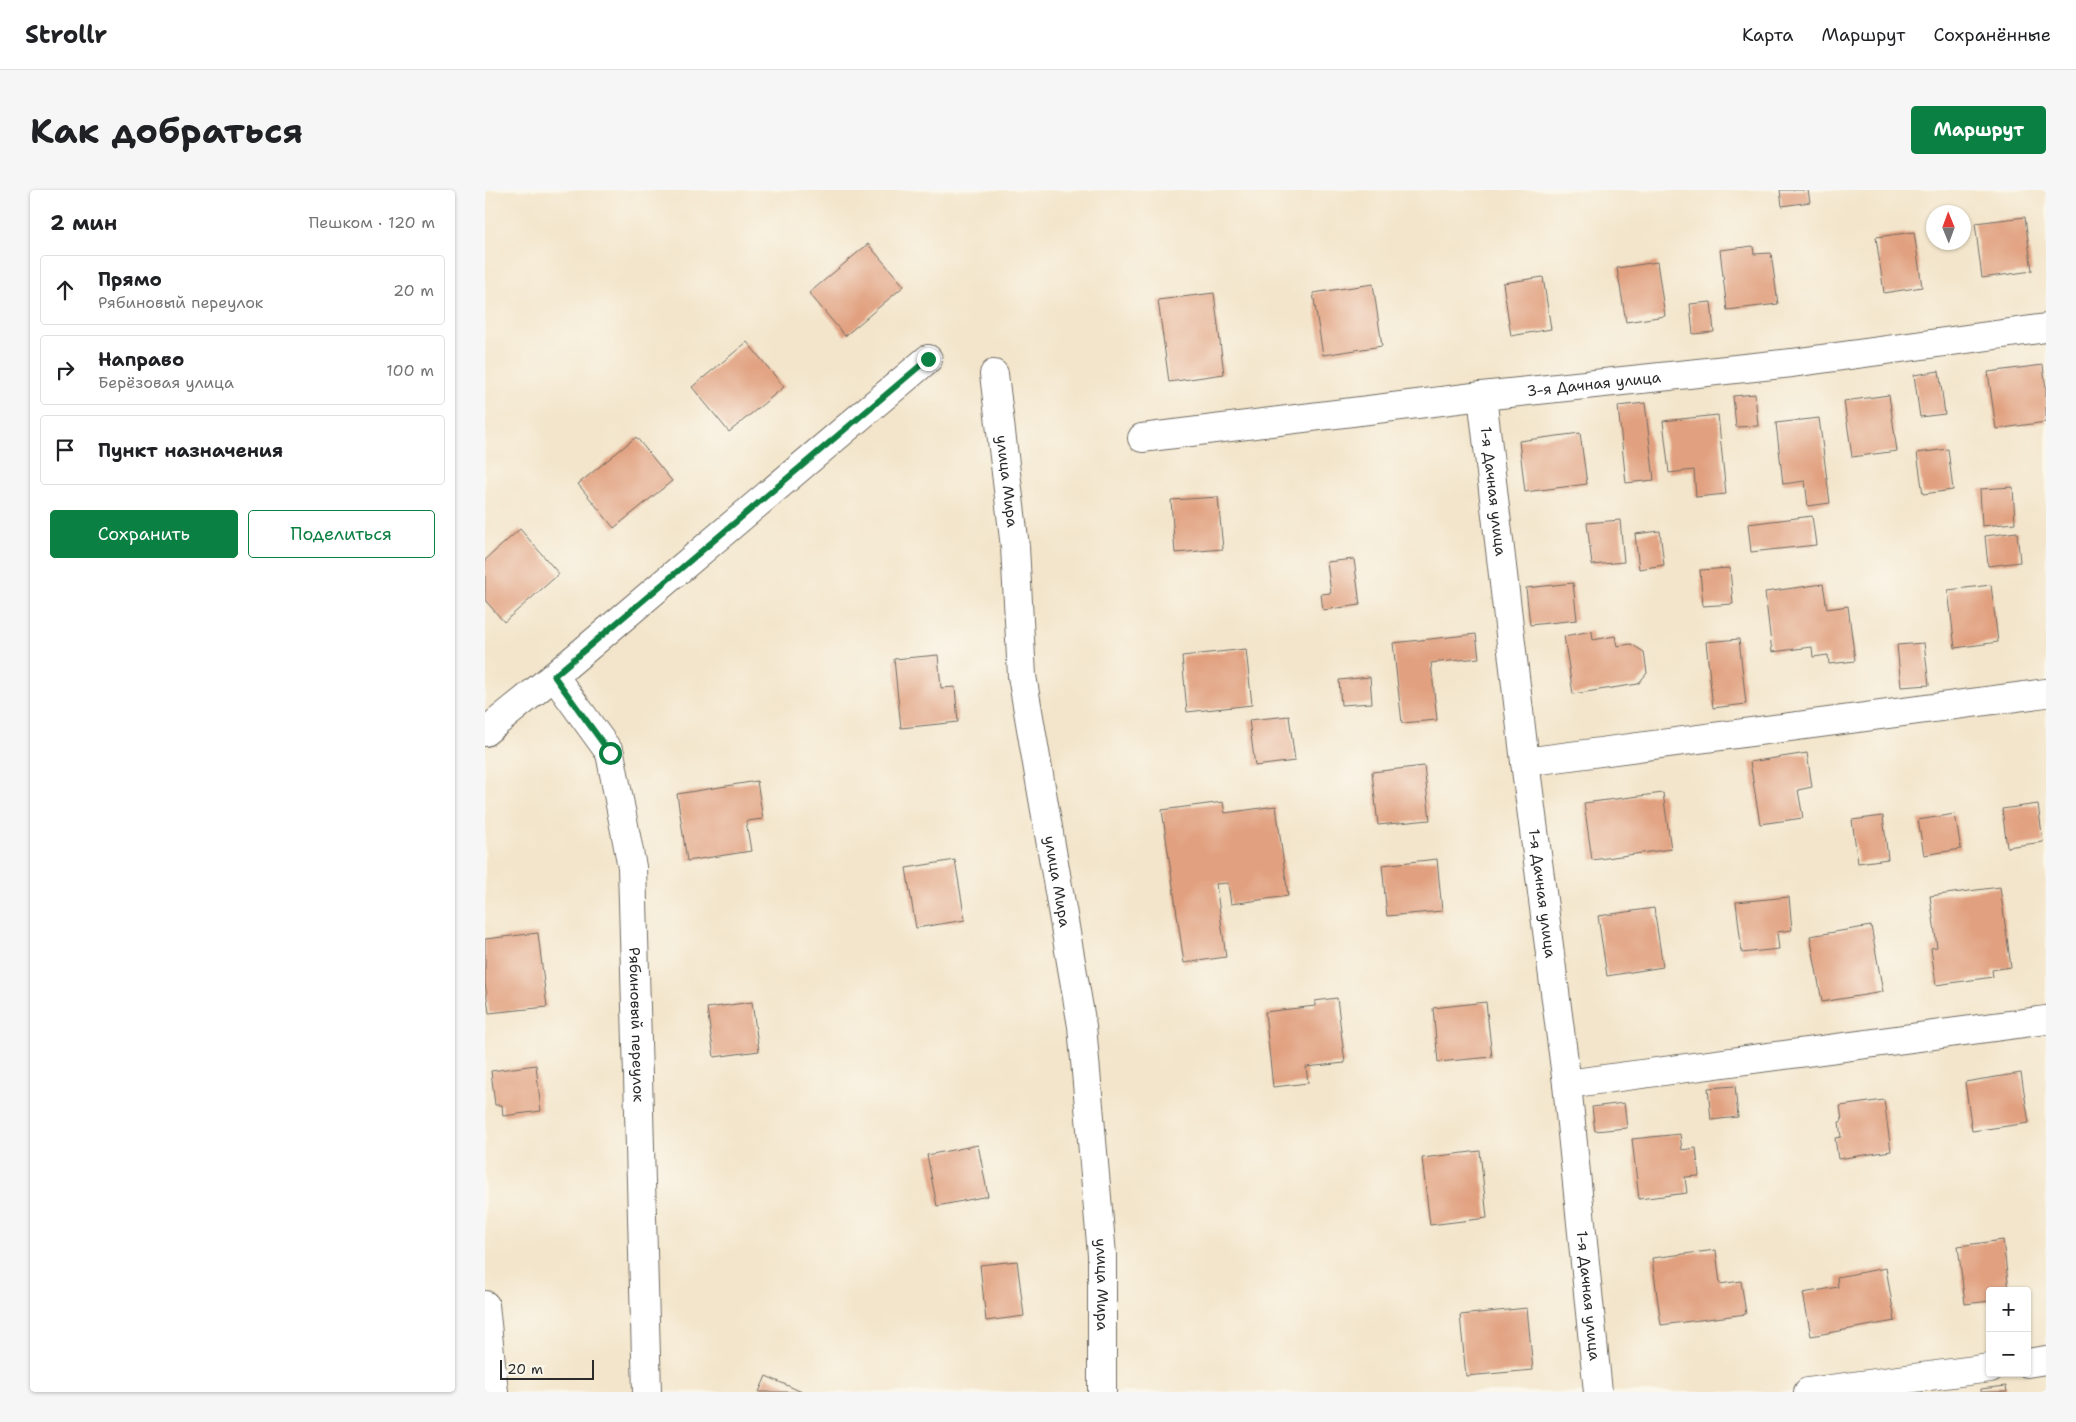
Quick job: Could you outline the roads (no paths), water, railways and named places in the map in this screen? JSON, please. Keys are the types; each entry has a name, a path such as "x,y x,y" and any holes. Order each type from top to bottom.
{"street":[{"name":"3-я Дачная улица","path":"1142,438 1482,396 1792,363 2046,328"},
{"path":"485,732 554,676 928,359"},
{"name":"улица Мира","path":"994,374 1015,546 1022,676 1082,1026 1102,1255 1102,1392"},
{"name":"1-я Дачная улица","path":"1482,396 1525,762 1567,1084 1598,1392"},
{"name":"Рябиновый переулок","path":"554,676 610,753 632,867 647,1392"},
{"path":"1525,762 2046,693"},
{"path":"1567,1084 2046,1020"},
{"path":"485,1305 494,1392"},
{"path":"2031,1362 2046,1360"},
{"path":"1808,1392 1986,1369"}]}
